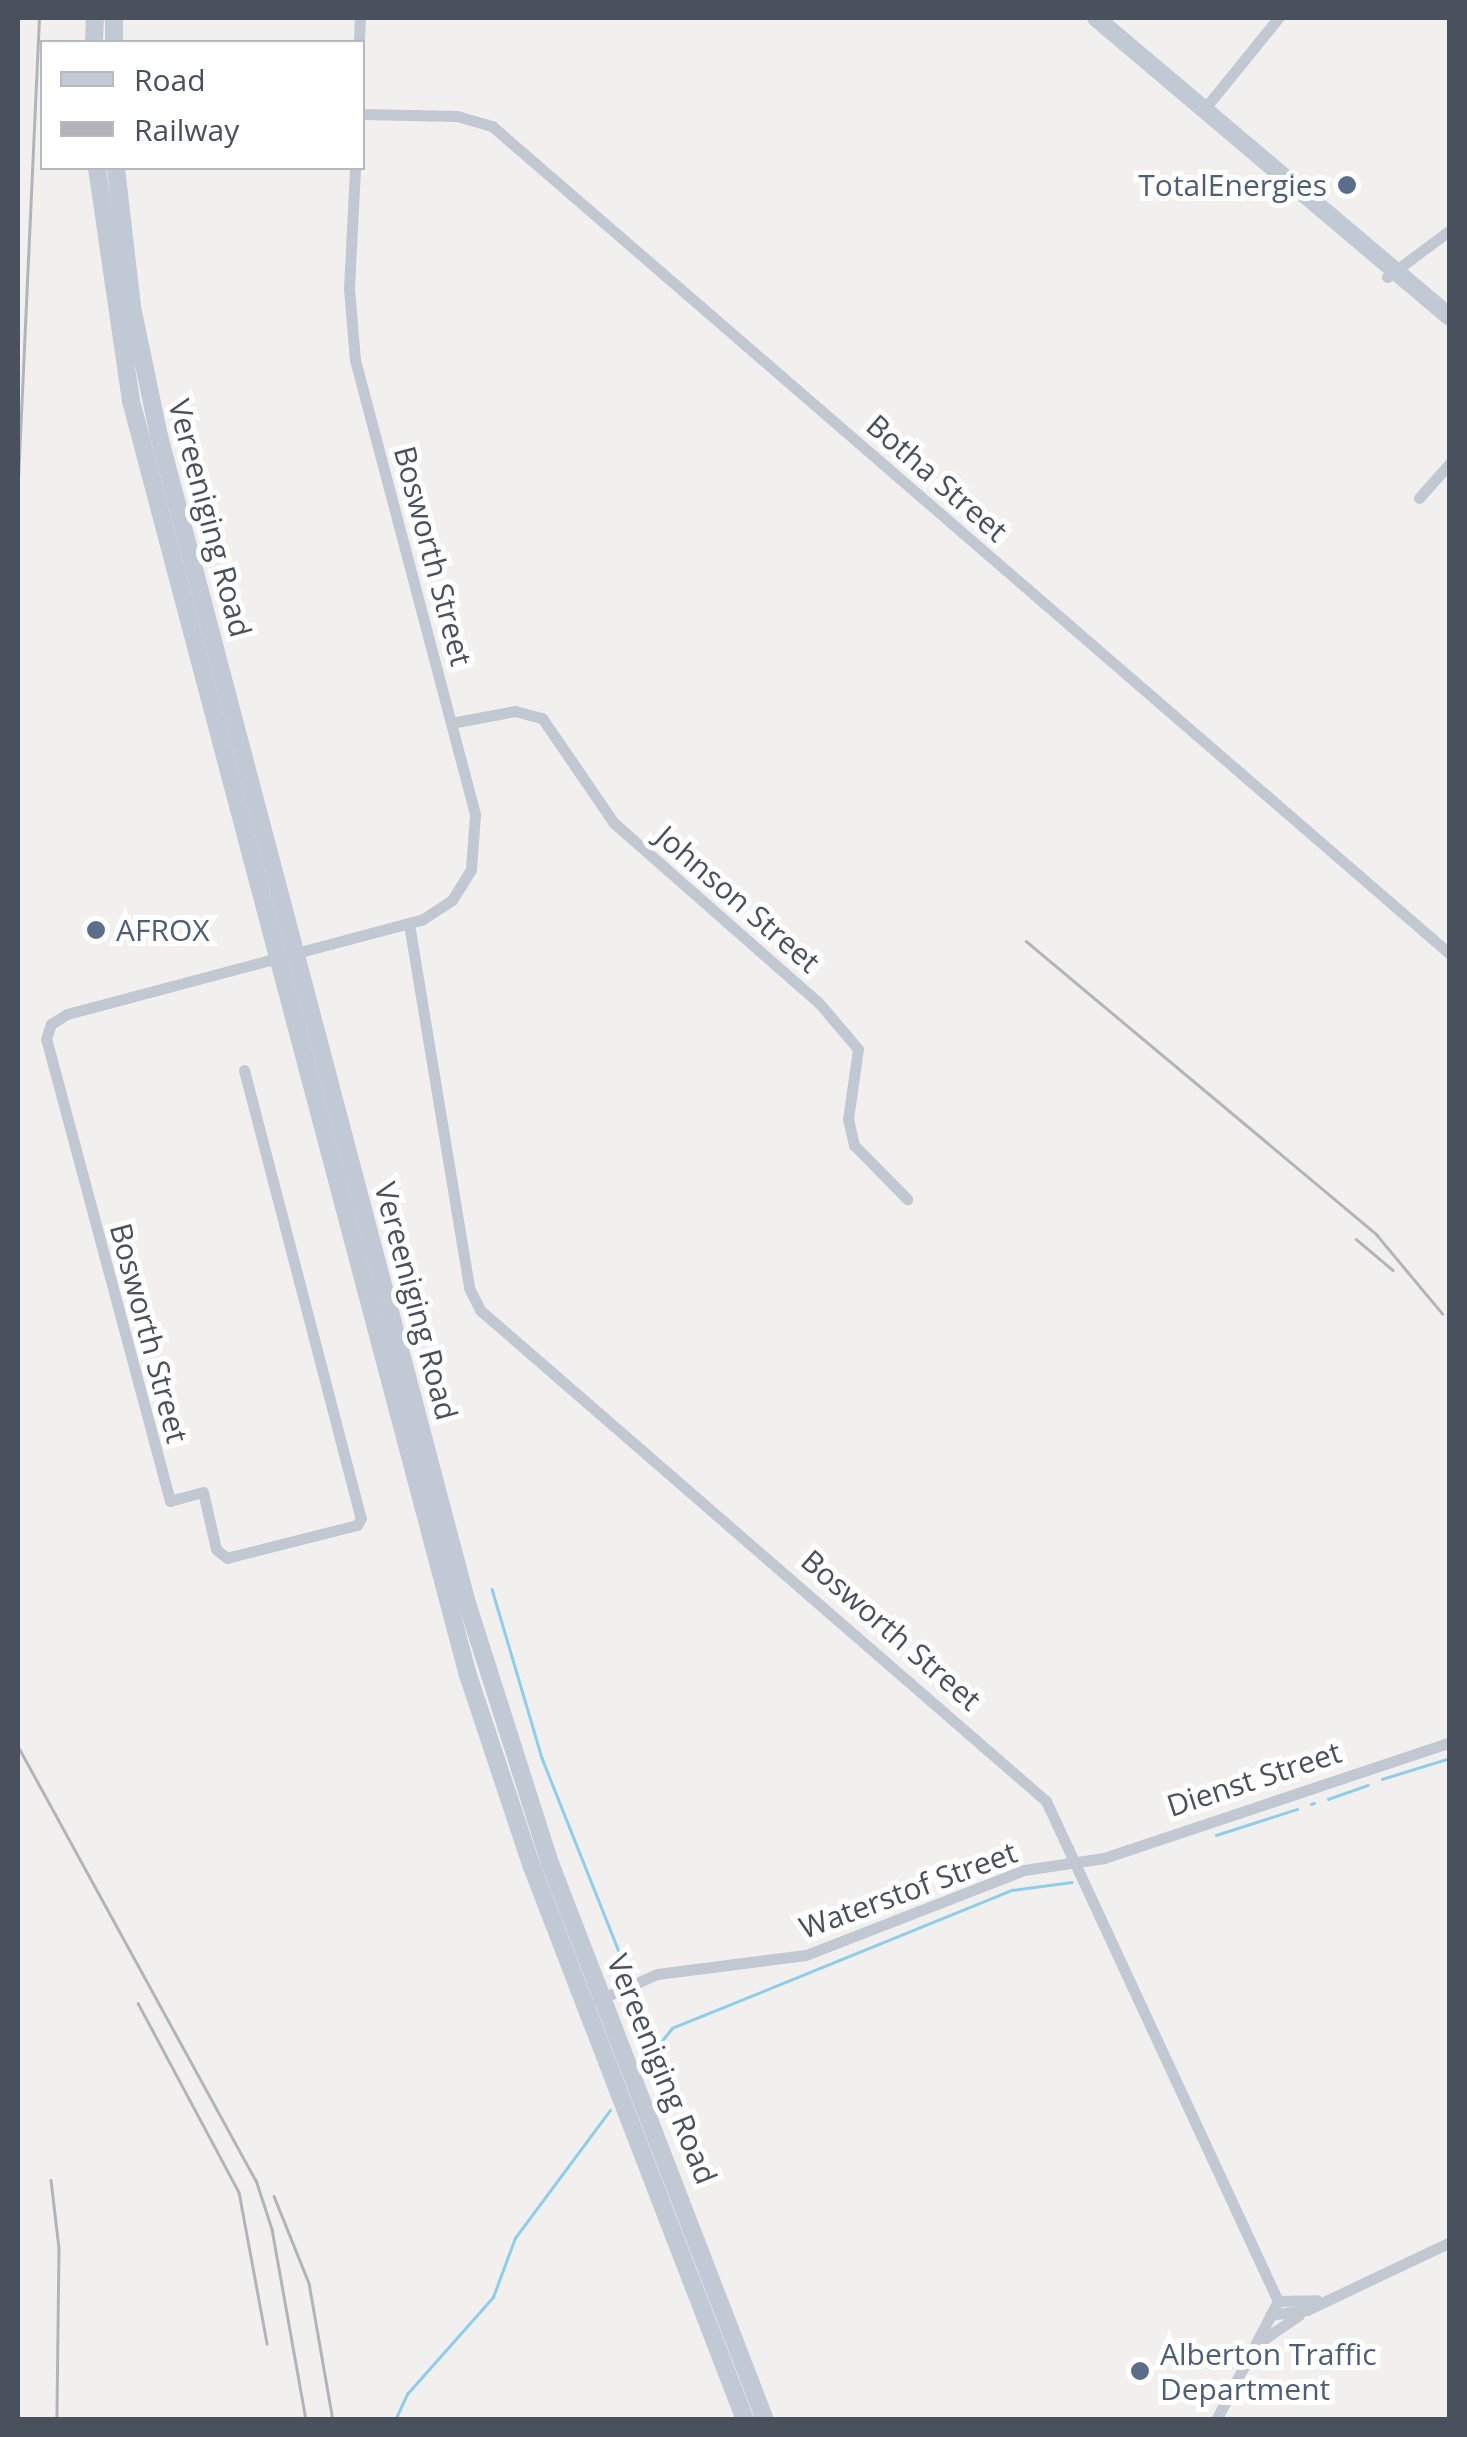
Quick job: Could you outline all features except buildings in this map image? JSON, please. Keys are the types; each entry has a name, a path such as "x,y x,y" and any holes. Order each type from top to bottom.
{"main road":[{"path":"1096,18 1450,328"},
{"name":"Vereeniging Road","path":"97,170 131,401 467,1672 586,2007 745,2420"},
{"name":"Vereeniging Road","path":"116,170 144,374 490,1679 550,1863 764,2420"},
{"path":"1391,274 1450,317"}],"street":[{"path":"1202,112 1278,18"},
{"name":"Botha Street","path":"365,114 457,116 492,126 1450,954"},
{"name":"Bosworth Street","path":"244,1070 361,1518 357,1525 227,1558 216,1549 203,1492 170,1500 46,1039 51,1024 67,1014 409,924 452,900 475,858 475,814 355,360 349,288 355,170"},
{"path":"1391,274 1450,230"},
{"path":"1419,498 1450,462"},
{"name":"Johnson Street","path":"451,722 515,710 542,718 614,824 820,1003 858,1049 848,1120 854,1145 908,1199"},
{"name":"Bosworth Street","path":"409,924 469,1288 480,1310 1013,1767 1046,1801 1278,2301"},
{"name":"Dienst Street","path":"1076,1864 1450,1742"},
{"name":"Waterstof Street","path":"586,2007 680,1969 806,1955 1010,1875 1076,1864"},
{"path":"1252,2349 1326,2298 1450,2242"},
{"path":"1216,2420 1278,2301 1326,2298"},
{"path":"1270,2315 1307,2310"}],"waterway":[{"path":"492,1589 542,1758 627,1972"},
{"path":"1382,1779 1450,1758"},
{"path":"1328,1799 1368,1785"},
{"path":"1216,1835 1297,1809"},
{"path":"643,2065 672,2028 1012,1890 1071,1882"},
{"path":"638,1996 650,2048 644,2062"},
{"path":"395,2420 407,2394 493,2297 515,2238 610,2110"}],"railway":[{"path":"18,480 39,18"},
{"path":"1026,941 1377,1235 1442,1313"},
{"path":"1356,1239 1393,1270"},
{"path":"18,1746 256,2180 272,2229 306,2420"},
{"path":"138,2003 239,2192 267,2343"},
{"path":"51,2180 59,2248 57,2420"},
{"path":"274,2196 309,2283 333,2420"}],"place":[{"name":"TotalEnergies","path":"1347,185"},
{"name":"AFROX","path":"96,930"},
{"name":"Alberton Traffic Department","path":"1140,2371"}]}
